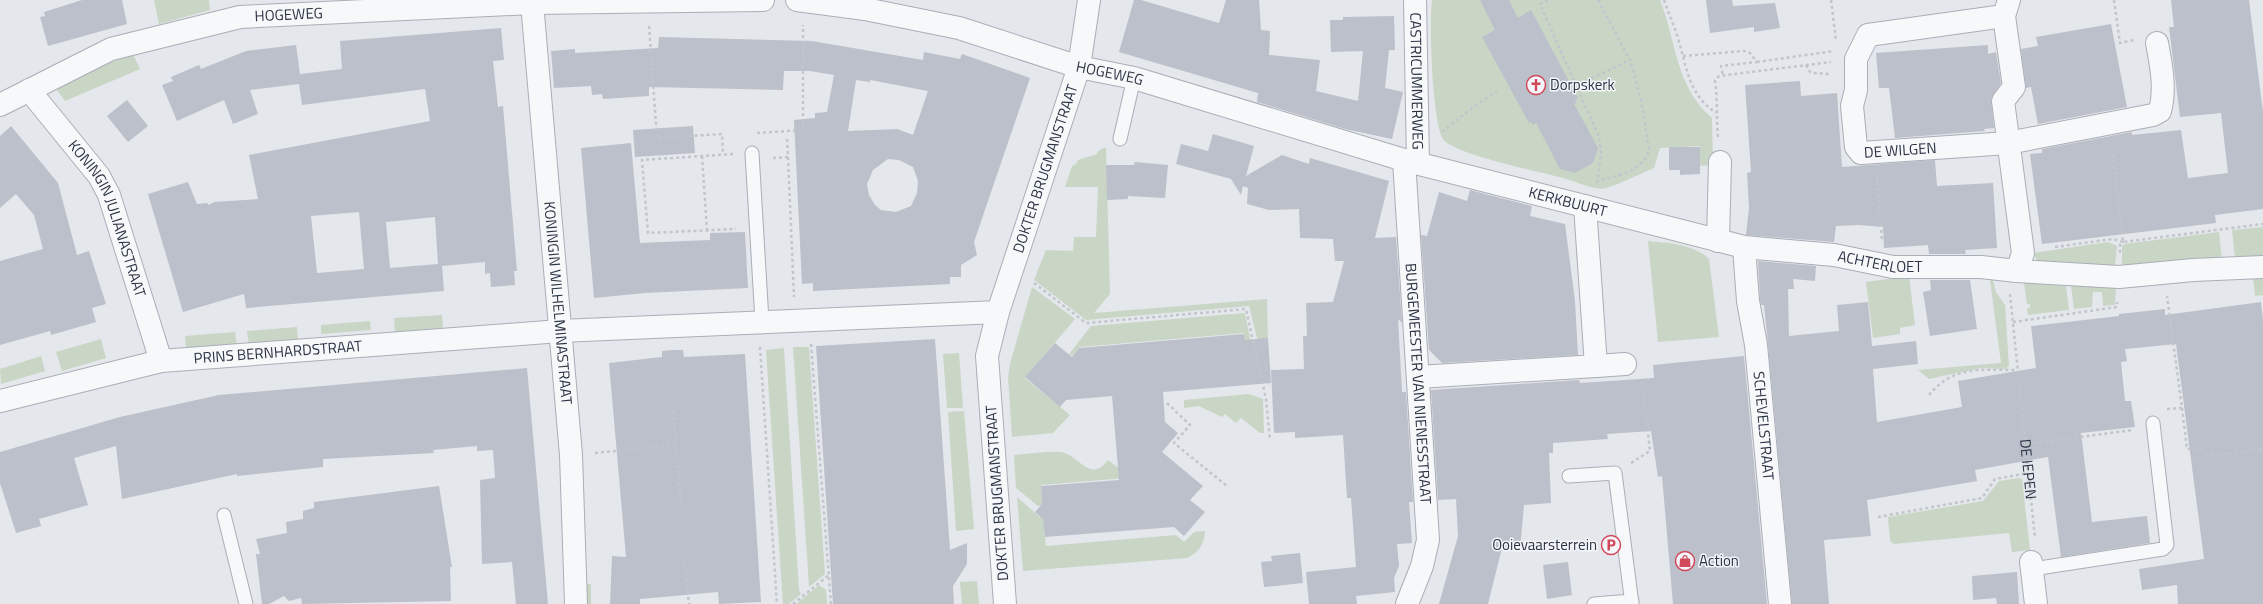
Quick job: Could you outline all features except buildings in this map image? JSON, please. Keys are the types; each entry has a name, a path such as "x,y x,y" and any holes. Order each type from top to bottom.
{"street":[{"name":"HOGEWEG","path":"0,105 111,49 240,17 532,3 763,0"},
{"name":"HOGEWEG","path":"801,0 865,9 959,28 1079,67 1134,78 1413,158"},
{"name":"DOKTER BRUGMANSTRAAT","path":"1005,604 986,356 998,312 1079,67 1089,0"},
{"name":"CASTRICUMMERWEG","path":"1413,158 1415,0"},
{"name":"KONINGIN WILHELMINASTRAAT","path":"532,3 572,455 576,604"},
{"name":"DE WILGEN","path":"2008,143 2003,101 2014,87 2006,8 1868,35 1856,59 1856,90 1852,106 1856,147 1861,153 2008,143 2152,115 2160,111 2162,102 2161,64 2157,43"},
{"name":"KONINGIN JULIANASTRAAT","path":"29,90 99,176 109,195 161,362"},
{"path":"2008,143 2023,252 2017,271"},
{"name":"KERKBUURT","path":"1413,158 1584,206 1744,247"},
{"name":"BURGEMEESTER VAN NIENESSTRAAT","path":"1407,604 1422,566 1428,540 1418,377 1413,158"},
{"path":"1718,241 1720,162"},
{"path":"1584,206 1596,366"},
{"name":"ACHTERLOET","path":"1744,247 1834,255 1893,267 1981,267 2017,271 2119,277 2263,267"},
{"name":"SCHEVELSTRAAT","path":"1744,247 1748,301 1757,353 1780,604"},
{"path":"560,331 761,310 809,320 998,312"},
{"name":"PRINS BERNHARDSTRAAT","path":"0,401 161,362 560,331"},
{"path":"1418,377 1625,364"},
{"path":"2034,566 2036,604"}],"lane":[{"path":"1120,139 1134,78"},
{"path":"753,157 761,310"},
{"path":"2034,566 2163,549 2167,546 2154,426"},
{"path":"1569,476 1615,473 1632,602 1594,604"},
{"path":"224,515 246,604"}],"path":[{"path":"753,157 752,133 803,130 801,0"},
{"path":"1536,0 1540,4 1575,86 1599,137 1601,153 1597,186 1584,206"},
{"path":"1540,4 1548,0"},
{"path":"1598,0 1630,60 1641,100 1649,148 1648,156 1640,165 1632,170 1598,181"},
{"path":"1664,0 1683,56 1688,77 1696,94 1704,105 1716,113"},
{"path":"1831,0 1837,44"},
{"path":"2114,0 2120,43 2147,38 2157,43"},
{"path":"648,2 657,138 722,134 724,154"},
{"path":"1722,76 1721,66 1838,50"},
{"path":"1683,56 1744,51 1750,53 1757,62"},
{"path":"1575,86 1630,60"},
{"path":"1720,162 1716,113 1719,108 1715,81 1719,76 1822,63"},
{"path":"1413,158 1477,104 1497,92"},
{"path":"2108,124 2123,242 2263,224"},
{"path":"777,604 759,351 761,310 794,297 787,137"},
{"path":"1873,152 1879,188 1882,265"},
{"path":"757,228 648,233 642,160 724,154 753,157 788,157"},
{"path":"702,156 707,230"},
{"path":"1013,267 1086,323 1246,309 1266,399 1270,440"},
{"name":"DE IEPEN","path":"2017,271 2010,284 2017,370 2027,444 2034,566"},
{"path":"2164,273 2187,449 2205,448 2206,456 2263,449"},
{"path":"809,320 822,511 825,514 831,604"},
{"path":"1929,395 1940,382 1951,375 1979,370 2017,370"},
{"path":"1615,473 1650,451 1642,379"},
{"path":"1167,403 1190,425 1174,443 1227,486"},
{"path":"2027,444 2154,426 2151,410 2182,408"},
{"path":"673,411 681,504"},
{"path":"572,455 676,445"},
{"path":"1878,517 1982,498 1995,479 2028,473"},
{"path":"685,561 689,604"},
{"path":"793,604 829,575"}],"green space":[{"path":"154,0 209,0 210,10 159,24"},
{"path":"1432,0 1660,0 1666,16 1678,63 1684,78 1700,106 1712,118 1713,165 1699,166 1700,146 1660,148 1654,168 1601,189 1479,156 1462,151 1450,145 1443,139 1439,129 1436,113 1431,49"},
{"path":"133,54 140,69 65,101 54,86 102,65"},
{"path":"1106,147 1110,294 1094,313 1267,299 1269,387 1249,306 1086,320 1034,280 1046,250 1073,251 1074,237 1096,237 1098,187 1065,187 1072,166 1076,164 1078,160 1097,154 1098,151"},
{"path":"2263,227 2263,257 2235,258 2232,230"},
{"path":"2219,232 2222,260 2123,266 2122,264 2122,246 2124,244"},
{"path":"1648,241 1688,247 1703,254 1709,259 1719,337 1658,342"},
{"path":"2108,242 2117,246 2115,266 2039,263 2033,253"},
{"path":"1909,276 1915,325 1900,328 1900,334 1873,338 1866,282"},
{"path":"2263,276 2263,295 2255,296 2253,277"},
{"path":"1990,280 1993,280 1996,292 2005,305 2009,366 2005,369 1981,368 1929,379 1918,370 2001,363"},
{"path":"2024,283 2066,286 2069,310 2028,315 2027,308 2030,308 2030,304 2027,304"},
{"path":"2071,286 2116,286 2115,305 2103,306 2102,292 2093,292 2092,307 2074,309"},
{"path":"1032,287 1075,319 1025,378 1070,415 1053,433 1012,437 1008,377 1010,364"},
{"path":"1245,313 1254,358 1246,355 1244,333 1080,347 1072,356 1069,354 1091,326"},
{"path":"442,315 443,328 395,332 394,318"},
{"path":"370,321 371,330 321,334 321,325"},
{"path":"297,327 298,341 249,345 247,331"},
{"path":"235,332 237,346 186,350 185,336"},
{"path":"101,339 106,358 62,371 56,352"},
{"path":"793,347 809,347 825,574 809,587"},
{"path":"784,348 799,590 801,594 789,604 783,604 766,350"},
{"path":"959,353 963,408 947,408 943,354"},
{"path":"41,356 45,371 1,384 0,369"},
{"path":"1249,394 1263,399 1264,433 1260,433 1241,418 1236,423 1225,414 1222,417 1199,406 1184,408 1184,400"},
{"path":"964,411 974,529 956,531 948,412"},
{"path":"1046,452 1065,453 1091,469 1096,469 1102,466 1108,460 1125,473 1126,478 1041,485 1042,506 1038,506 1016,488 1014,455"},
{"path":"2019,478 2022,479 2030,550 2012,552 2009,533 1894,544 1890,541 1888,517 1983,501 1999,481"},
{"path":"1017,497 1040,517 1043,517 1046,546 1176,535 1184,542 1194,532 1205,531 1202,544 1198,551 1187,558 1023,571"},
{"path":"977,581 979,604 962,604 960,582"},
{"path":"586,584 591,584 591,604 584,604"},
{"path":"819,585 826,590 827,604 796,604"}],"place":[{"name":"Dorpskerk","path":"1536,85"},
{"name":"Ooievaarsterrein","path":"1611,545"},
{"name":"Action","path":"1685,561"}]}
